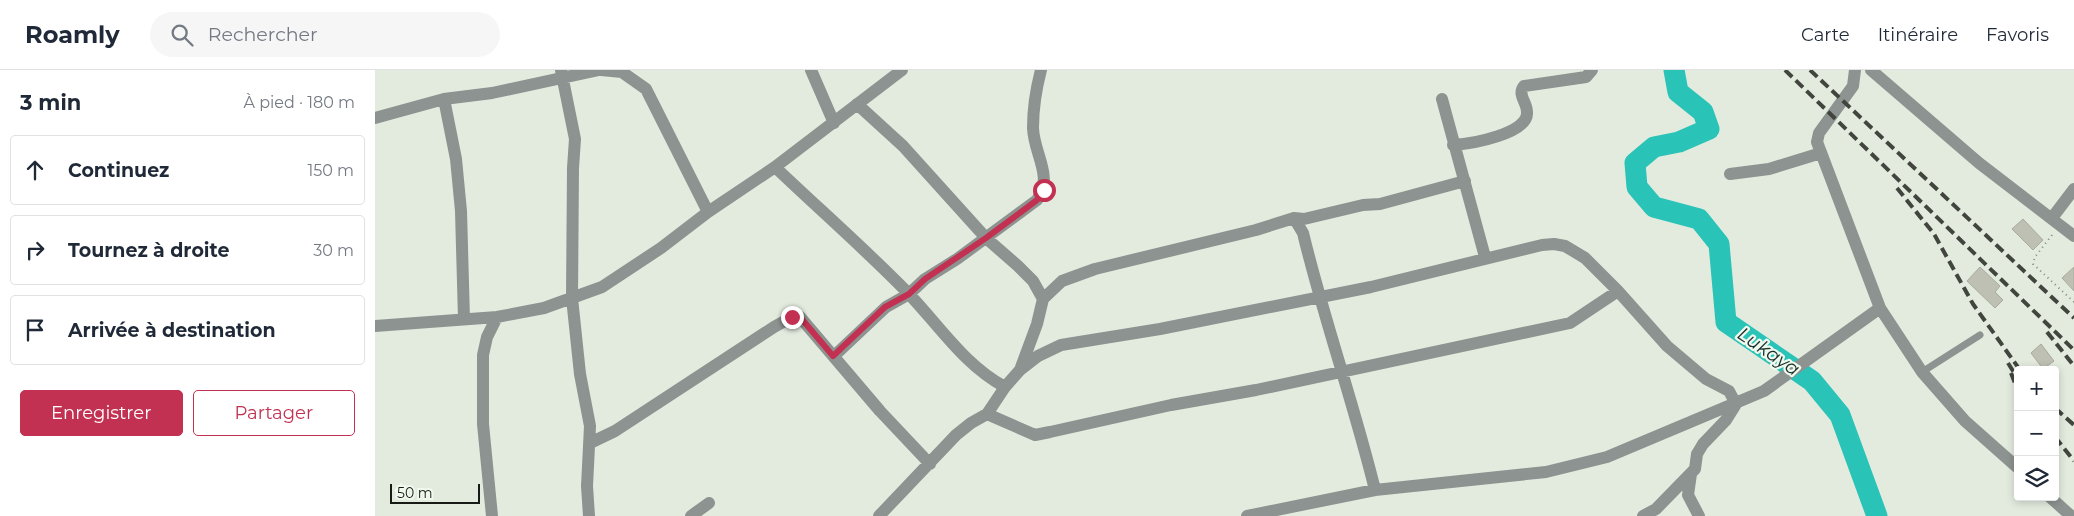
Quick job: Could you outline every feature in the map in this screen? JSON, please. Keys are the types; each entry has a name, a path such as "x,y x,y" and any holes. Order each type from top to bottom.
{"street":[{"path":"375,118 411,106 444,99 492,93 562,74 600,70 622,72 646,88 708,212"},
{"path":"811,70 834,123"},
{"path":"375,326 415,325 464,318 497,317 544,308 609,282 661,248 708,212 775,167 901,70"},
{"path":"833,356 885,307 909,294 925,279 986,238 1037,200 1044,190 1045,178 1033,130 1034,105 1041,70"},
{"path":"1453,145 1470,144 1520,127 1527,119 1521,95 1524,86 1586,77 1592,70"},
{"path":"1855,70 1853,86 1819,133 1817,142 1880,308 1922,372 1965,421 2014,464"},
{"path":"1871,70 1979,162 2074,236"},
{"path":"562,74 575,139 572,298 590,443 587,486 589,516"},
{"path":"444,99 456,159 461,211 464,318"},
{"path":"1441,99 1485,257"},
{"path":"857,104 903,146 986,238 1033,281 1043,298"},
{"path":"1730,174 1769,169 1821,153"},
{"path":"775,167 860,245 909,294 971,364 990,379 1005,387"},
{"path":"1020,370 1037,324 1043,298 1062,281 1095,269 1256,230 1294,218 1304,218 1363,205 1380,204 1465,180"},
{"path":"2056,221 2074,189"},
{"path":"1294,218 1303,233 1341,370 1359,426 1375,490"},
{"path":"879,516 957,435 971,423 987,414 1005,387 1020,370 1037,356 1061,346 1160,329 1320,297 1405,279 1485,257 1555,244 1575,250 1618,291 1667,346 1706,379 1729,391 1736,404"},
{"path":"987,414 1035,434 1570,323 1618,291"},
{"path":"1247,516 1306,502 1322,501 1375,490 1546,472 1607,457 1764,391 1880,308"},
{"path":"493,516 483,424 483,355 487,337 497,317"},
{"path":"590,443 615,430 792,317 800,317 880,411 930,464"},
{"path":"1643,516 1656,509 1691,474 1695,469 1697,454 1703,444 1726,420 1736,404"},
{"path":"1691,474 1688,495 1699,516"},
{"path":"2055,501 2071,516"},
{"path":"691,516 709,503"}],"lane":[{"path":"1922,372 1980,335"}],"path":[{"path":"2056,221 2035,257 2033,264 2074,302"}],"building":[{"path":"2023,219 2043,240 2033,250 2012,229"},
{"path":"1980,267 2000,286 1995,292 2003,300 1995,308 1967,281"},
{"path":"2074,267 2074,291 2062,278"},
{"path":"2041,344 2054,361 2047,366 2041,366 2031,353"}],"waterway":[{"name":"Lukaya","path":"1674,70 1678,92 1703,112 1709,129 1679,142 1654,147 1635,163 1637,187 1654,207 1699,219 1719,244 1726,322 1812,381 1840,415 1877,516"}],"railway":[{"path":"1785,70 2074,350"},
{"path":"1810,70 2074,318"},
{"path":"1897,188 1934,234 1973,304 2017,366"},
{"path":"2047,332 2074,366"},
{"path":"2008,363 2014,373"},
{"path":"2011,373 2014,381"},
{"path":"2058,411 2074,425"},
{"path":"2059,442 2074,461"}],"route":[{"path":"792,317 800,317 808,324 833,356 885,307 909,294 925,279 986,238 1037,200 1044,190"}]}
